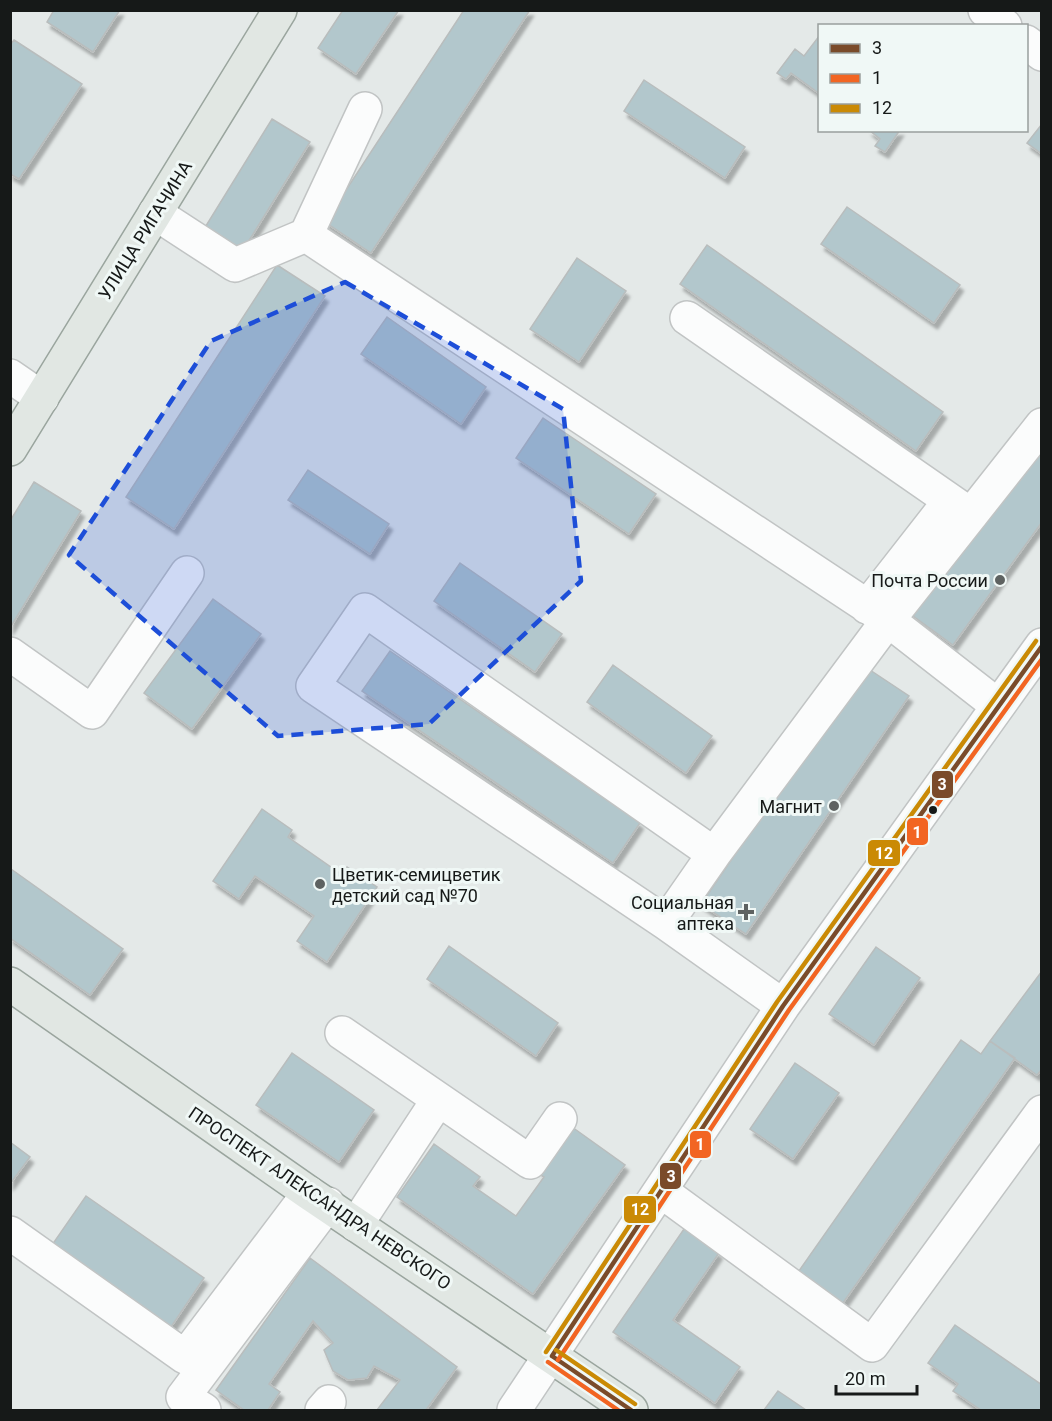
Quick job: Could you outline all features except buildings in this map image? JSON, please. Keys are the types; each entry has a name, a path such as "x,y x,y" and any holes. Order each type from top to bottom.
{"main road":[{"name":"УЛИЦА РИГАЧИНА","path":"10,449 280,10"},
{"name":"ПРОСПЕКТ АЛЕКСАНДРА НЕВСКОГО","path":"10,984 356,1225 631,1410"}],"street":[{"path":"986,10 1003,24"},
{"path":"1028,44 1041,54"},
{"path":"155,213 235,265 306,235 365,109"},
{"path":"306,235 877,614 997,705"},
{"path":"687,318 960,508"},
{"path":"10,376 42,398"},
{"path":"666,923 877,614 960,508 1041,425"},
{"path":"10,654 92,712 187,573"},
{"path":"714,854 365,610 313,686 666,923 783,1006"},
{"path":"514,1410 783,1006 1041,645"},
{"path":"342,1033 530,1162 560,1119"},
{"path":"356,1225 438,1100"},
{"path":"661,1191 872,1346 1041,1112"},
{"path":"10,1233 185,1356 319,1199"},
{"path":"204,1410 183,1397 319,1199"}],"highlighted area":[{"path":"345,282 563,409 581,581 429,724 278,736 69,555 211,341"}],"transit line":[{"name":"12","path":"546,1352 777,1002 1036,641"},
{"name":"3","path":"552,1356 783,1006 1042,646"},
{"name":"1","path":"558,1360 789,1010 1042,659"},
{"name":"12","path":"556,1350 635,1404"},
{"name":"3","path":"552,1356 631,1410"},
{"name":"1","path":"548,1362 618,1410"}],"place":[{"name":"Почта России","path":"1000,580"},
{"name":"Магнит","path":"834,806"},
{"name":"Цветик-семицветик детский сад №70","path":"320,884"},
{"name":"Социальная аптека","path":"746,912"}]}
